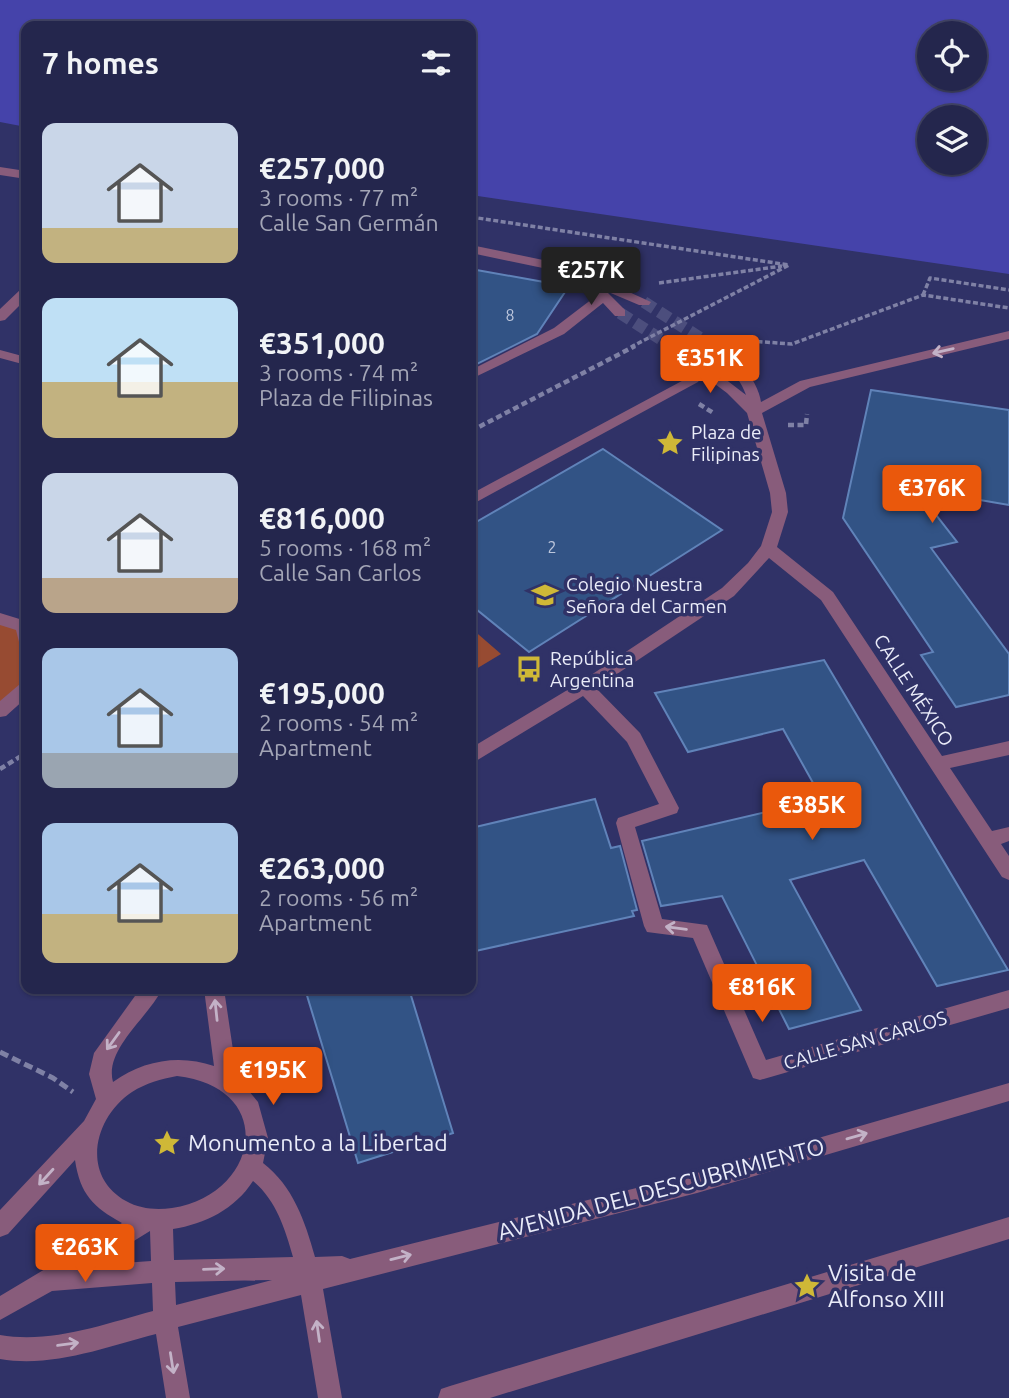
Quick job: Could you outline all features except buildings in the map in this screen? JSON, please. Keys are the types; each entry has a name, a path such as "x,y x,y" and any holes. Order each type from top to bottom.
{"street":[{"path":"0,171 21,174"},
{"path":"476,250 546,262 644,302"},
{"path":"586,277 620,313"},
{"path":"476,372 569,325 591,310 604,295"},
{"path":"0,317 21,297"},
{"path":"754,411 805,384 1009,335"},
{"path":"476,754 585,687 729,592 754,567 768,548 780,512 778,493 754,411 753,394 747,379 736,365 708,343"},
{"path":"0,354 21,359"},
{"path":"685,355 732,390 754,411"},
{"path":"476,497 693,379"},
{"name":"CALLE MÉXICO","path":"768,548 827,596 1009,872"},
{"path":"0,619 21,629"},
{"name":"CALLE SAN CARLOS","path":"585,687 634,738 670,808 625,823 654,926 700,932 760,1071 1009,999"},
{"path":"0,711 21,692"},
{"path":"937,764 1009,748"},
{"path":"988,840 1009,834"},
{"path":"148,994 104,1053 100,1074 99,1113 86,1154 92,1182 106,1201 124,1213 154,1221"},
{"path":"216,994 227,1080"},
{"path":"0,1226 120,1088 150,1072 177,1067 204,1069 227,1080 245,1097 255,1119 257,1143 250,1166 227,1196 193,1216 154,1221 0,1309"},
{"name":"AVENIDA DEL DESCUBRIMIENTO","path":"309,1274 362,1267 697,1183 1009,1092"},
{"path":"250,1166 270,1183 285,1203 309,1274 330,1398"},
{"path":"154,1221 163,1271 165,1318 178,1398"},
{"path":"450,1398 1009,1227"},
{"path":"49,1280 163,1271 309,1274"},
{"path":"0,1347 18,1350 73,1344 309,1274"}],"path":[{"path":"658,284 789,265"},
{"path":"923,295 930,278 1009,290"},
{"path":"741,341 792,344 923,295 1009,308"},
{"path":"0,769 21,756"},
{"path":"0,1052 53,1078 99,1113"}],"shaded area":[{"path":"0,0 1009,0 1009,274 476,196 476,21 21,21 21,126 0,122"},
{"path":"0,619 21,625 21,693 0,714"},
{"path":"476,632 501,654 476,669"}],"tunnel":[{"path":"644,302 708,343"},
{"path":"620,313 673,347"},
{"path":"670,346 685,355"}],"place":[{"name":"Plaza de Filipinas","path":"670,443"},
{"name":"Colegio Nuestra Señora del Carmen","path":"545,595"},
{"name":"República Argentina","path":"529,669"},
{"name":"Monumento a la Libertad","path":"167,1143"},
{"name":"Visita de Alfonso XIII","path":"807,1286"}]}
